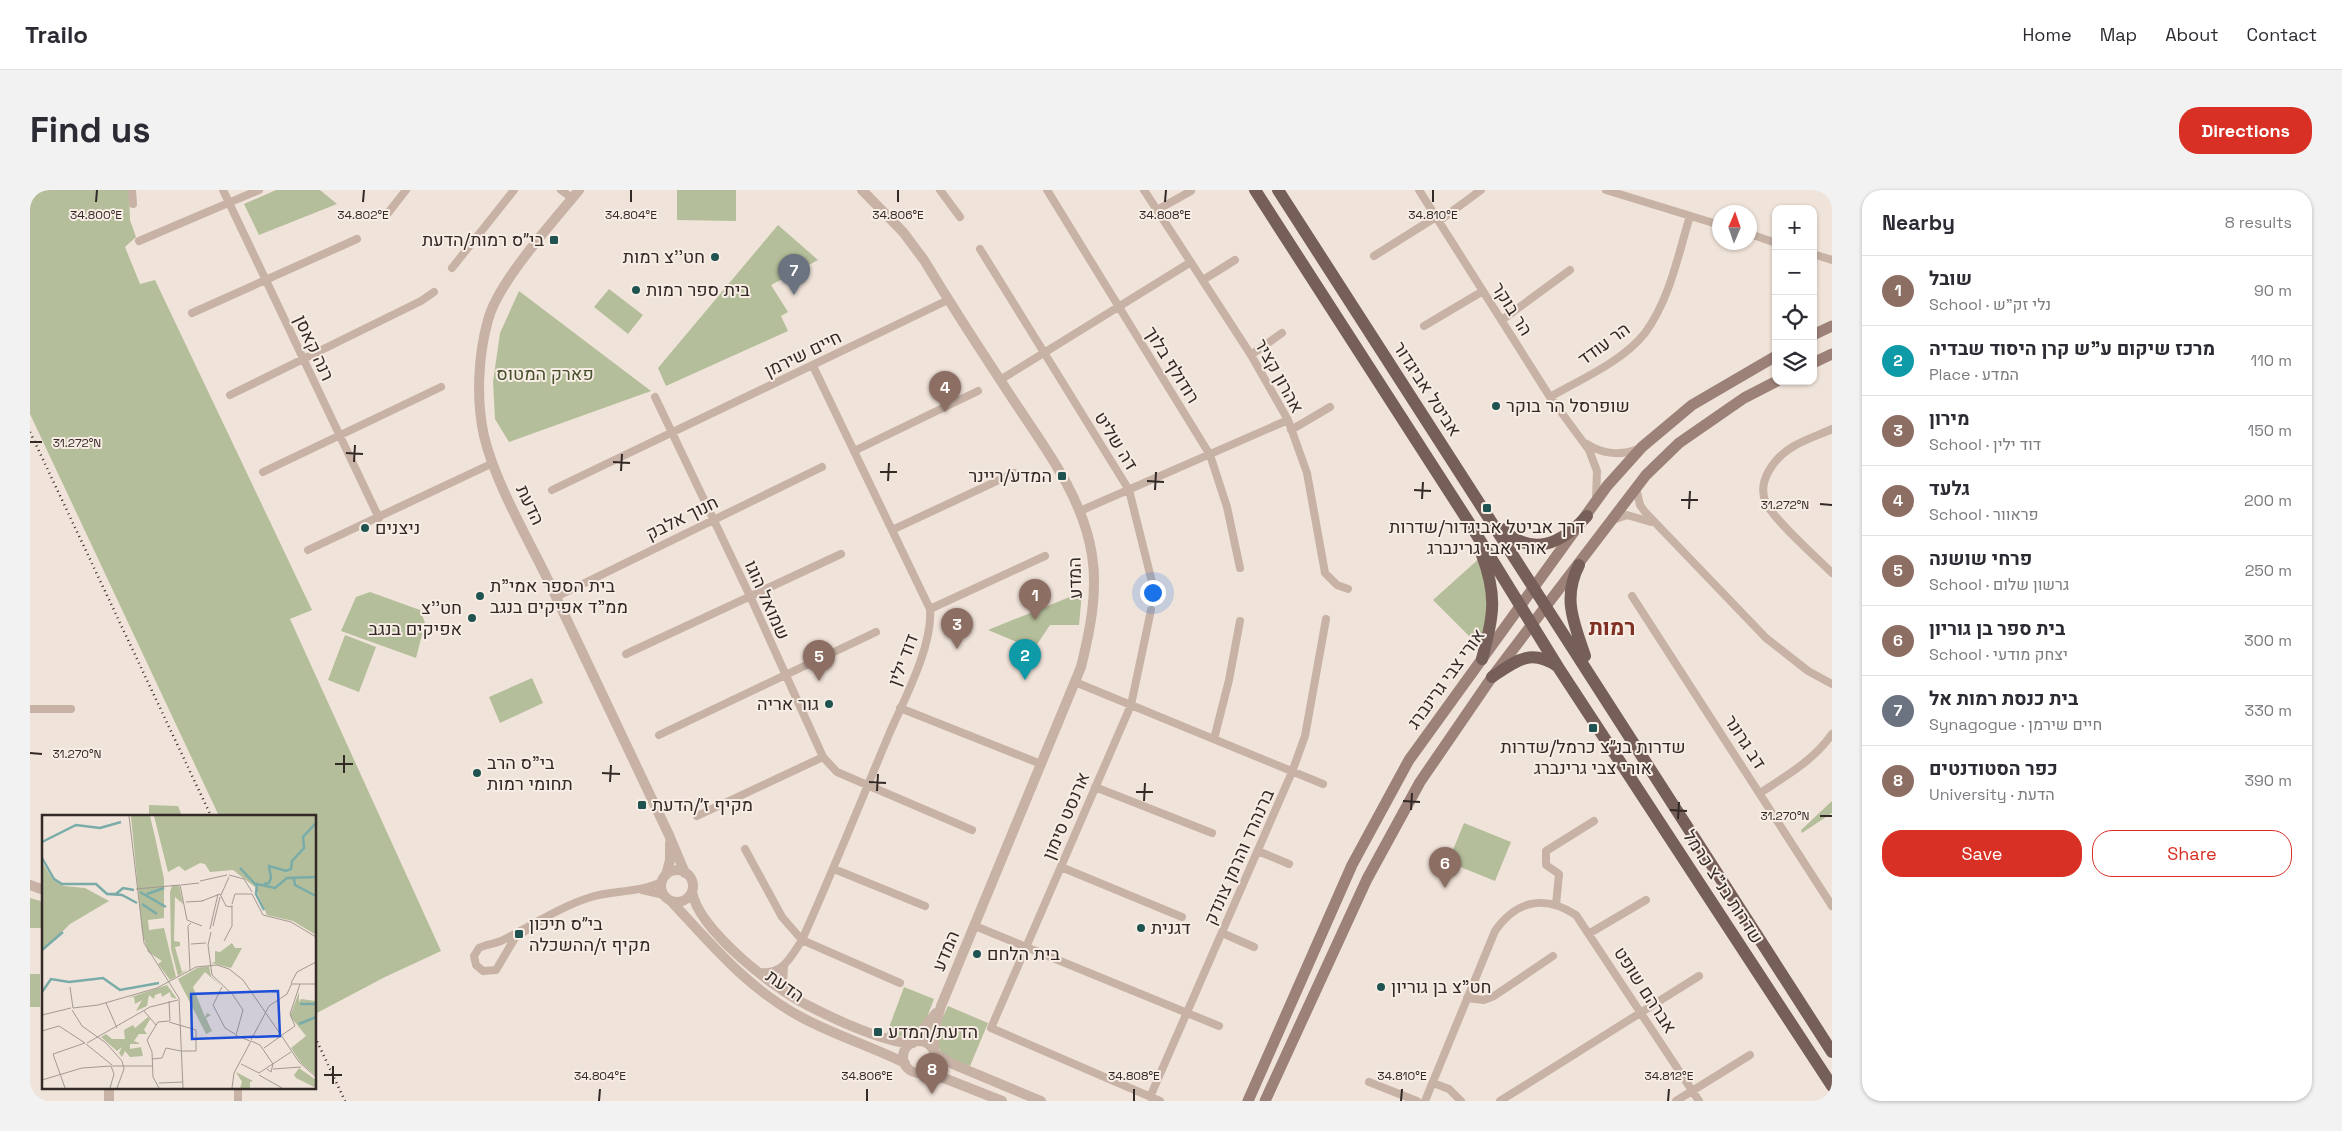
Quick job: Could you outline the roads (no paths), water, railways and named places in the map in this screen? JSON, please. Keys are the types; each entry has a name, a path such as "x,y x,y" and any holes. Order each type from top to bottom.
{"main road":[{"name":"אביטל אביגדור","path":"1255,190 1470,524 1520,607"},
{"name":"אביטל אביגדור","path":"1278,190 1548,607"},
{"path":"1817,333 1832,326"},
{"path":"1817,361 1832,354"},
{"name":"אורי צבי גרינברג","path":"1248,1101 1352,865 1409,760 1628,461 1692,405 1772,358"},
{"name":"אורי צבי גרינברג","path":"1266,1101 1367,879 1420,782 1492,677 1580,565 1636,488 1679,443 1744,398 1772,384"},
{"path":"1489,517 1511,537 1525,543 1545,544 1570,533 1587,516"},
{"path":"1470,524 1493,586 1492,621 1482,659"},
{"path":"1580,565 1572,580 1570,601 1574,624 1593,677"},
{"name":"שדרות בנ\"צ כרמל","path":"1520,607 1832,1086"},
{"name":"שדרות בנ\"צ כרמל","path":"1548,607 1832,1052"},
{"path":"1492,677 1526,658 1542,658 1558,667"}],"street":[{"path":"132,190 133,204"},
{"name":"רנה קאסן","path":"223,190 267,280 338,436 379,518"},
{"path":"139,241 259,190"},
{"path":"388,213 406,190"},
{"path":"452,268 514,190"},
{"path":"562,190 572,198"},
{"name":"הדעת","path":"579,190 502,290 488,319 483,346 480,399 484,435 493,463 669,834 685,873"},
{"name":"המדע","path":"862,190 903,232 1050,456 1080,511 1092,553 1094,587 1089,632 1076,682 941,1006 934,1031 934,1052"},
{"path":"940,190 960,217"},
{"name":"רודולף בלוך","path":"1047,190 1210,455 1227,507 1240,568"},
{"name":"אהרון קציר","path":"1144,190 1251,355 1288,420 1307,473 1325,573 1337,585 1348,589"},
{"name":"הר בוקר","path":"1419,190 1550,397 1592,456 1596,471 1595,504"},
{"path":"1374,256 1437,219 1481,190"},
{"path":"1606,190 1712,223"},
{"path":"1157,210 1191,191"},
{"name":"הר עודד","path":"1550,397 1612,361 1644,334 1657,314 1666,292 1690,216"},
{"path":"1757,236 1772,241"},
{"path":"192,313 357,239"},
{"name":"דה שליט","path":"980,249 1129,490 1152,582"},
{"path":"1817,255 1832,260"},
{"path":"1202,280 1235,260"},
{"path":"1000,380 1191,262"},
{"path":"1502,320 1570,270"},
{"path":"1424,326 1483,291"},
{"path":"230,395 421,301 434,292"},
{"name":"חיים שירמן","path":"552,490 948,300"},
{"path":"1251,355 1282,333"},
{"name":"דוד ילין","path":"784,966 802,940 834,869 929,636 930,610 813,366"},
{"path":"263,472 441,387"},
{"path":"854,451 978,391"},
{"name":"שמואל הוגו","path":"654,397 750,596 823,757 837,772 868,787 972,830"},
{"path":"1291,430 1330,407"},
{"path":"1080,511 1288,420"},
{"path":"1832,429 1792,447 1772,465 1764,484 1764,495 1771,511 1832,573"},
{"path":"1583,442 1593,448 1611,453 1629,453 1642,448"},
{"path":"308,550 493,463"},
{"name":"חנוך אלבק","path":"556,596 822,467"},
{"path":"892,530 1014,473"},
{"path":"1636,488 1640,504 1659,527 1766,638 1808,671 1832,684"},
{"path":"1613,520 1634,516 1643,518 1659,527"},
{"path":"626,654 841,554"},
{"path":"930,610 1045,556"},
{"name":"דב גרונר","path":"1632,596 1832,906"},
{"name":"ארנסט סימון","path":"1150,1097 990,1028 1131,704 1151,610"},
{"name":"ברנהרד והרמן צונדק","path":"1150,1097 1292,772 1305,736 1326,619"},
{"path":"1214,739 1229,680 1240,621"},
{"path":"659,735 784,674 876,632"},
{"path":"1076,682 1323,784"},
{"path":"900,708 1041,764"},
{"path":"30,709 71,709"},
{"path":"1760,793 1808,760 1823,747 1832,734"},
{"path":"697,816 823,757"},
{"path":"1095,786 1212,833"},
{"path":"1556,905 1559,874 1546,864 1546,851 1594,821"},
{"name":"הדעת","path":"664,878 670,854 669,834"},
{"path":"745,850 782,917 802,940 900,983"},
{"path":"1258,852 1289,864"},
{"path":"1061,867 1182,917"},
{"path":"834,869 924,906"},
{"path":"540,920 515,938 496,970 482,972 476,965 474,956 479,948 500,941 540,920 591,897 635,890 664,878 675,871 685,873 693,883 692,892 681,902 635,890"},
{"path":"664,878 668,898"},
{"path":"30,885 42,889"},
{"name":"הדעת","path":"692,892 697,908 732,949 786,992 806,1004 847,1022 912,1044"},
{"name":"הדעת","path":"668,898 723,958 780,1004 801,1017 905,1063"},
{"path":"1590,933 1646,900"},
{"name":"אברהם שופט","path":"1467,998 1495,931 1506,916 1519,907 1535,903 1556,905 1576,915 1590,933 1699,1101"},
{"path":"975,926 1219,1026"},
{"path":"1222,933 1254,947"},
{"path":"1425,1101 1467,998 1484,1000 1494,996 1553,956"},
{"path":"759,972 773,973 784,966"},
{"path":"784,966 783,984 786,992"},
{"path":"1500,1101 1699,976"},
{"name":"המדע","path":"912,1044 941,1006"},
{"path":"1002,1101 926,1071 914,1072 905,1063 905,1051 912,1044 923,1042 950,1063 1041,1101"},
{"path":"926,1071 934,1062 934,1052"},
{"path":"1676,1101 1750,1055"},
{"path":"1369,1082 1417,1101"},
{"path":"1433,1083 1449,1089 1461,1101"},
{"path":"109,1088 109,1101"},
{"path":"238,1088 238,1101"},
{"path":"1150,1097 1160,1101"}],"railway":[{"path":"30,432 211,815"},
{"path":"316,1039 345,1101"}],"place":[{"name":"בי״ס רמות/הדעת","path":"554,240"},
{"name":"חט''צ רמות","path":"715,257"},
{"name":"בית ספר רמות","path":"636,290"},
{"name":"בית כנסת רמות אל","path":"794,295"},
{"name":"שופרסל הר בוקר","path":"1496,406"},
{"name":"גלעד","path":"945,412"},
{"name":"המדע/ריינר","path":"1062,476"},
{"name":"דרך אביטל אביגדור/שדרות אורי אבי גרינברג","path":"1487,508"},
{"name":"ניצנים","path":"365,528"},
{"name":"בית הספר אמי\"ת ממ\"ד אפיקים בנגב","path":"480,596"},
{"name":"חט''צ אפיקים בנגב","path":"472,618"},
{"name":"שובל","path":"1035,620"},
{"name":"מירון","path":"957,649"},
{"name":"מרכז שיקום ע\"ש קרן היסוד שבדיה","path":"1025,680"},
{"name":"פרחי שושנה","path":"819,681"},
{"name":"גור אריה","path":"829,704"},
{"name":"שדרות בנ״צ כרמל/שדרות אורי צבי גרינברג","path":"1593,728"},
{"name":"בי\"ס הרב תחומי רמות","path":"477,773"},
{"name":"מקיף ז׳/הדעת","path":"642,805"},
{"name":"בית ספר בן גוריון","path":"1445,888"},
{"name":"דגנית","path":"1141,928"},
{"name":"בי״ס תיכון מקיף ז/ההשכלה","path":"519,934"},
{"name":"בית הלחם","path":"977,954"},
{"name":"חט\"צ בן גוריון","path":"1381,987"},
{"name":"הדעת/המדע","path":"878,1032"},
{"name":"כפר הסטודנטים","path":"932,1094"}],"district":[{"name":"רמות","path":"1612,627"}],"park label":[{"name":"פארק המטוס","path":"545,374"}]}
